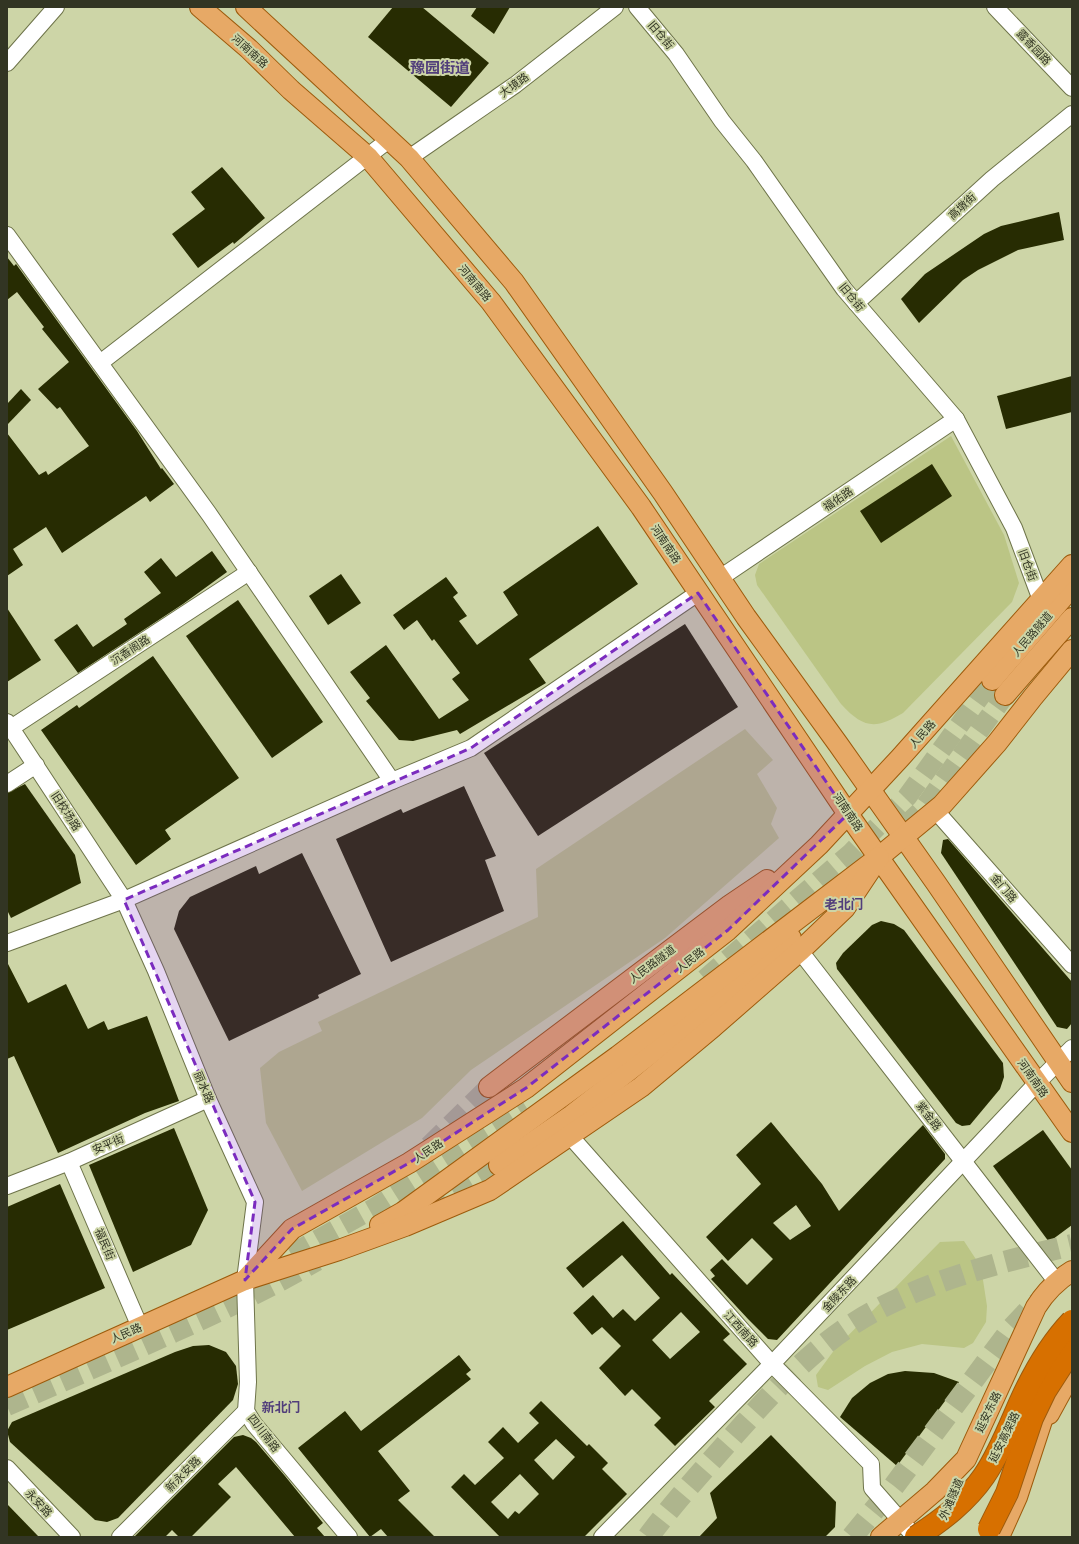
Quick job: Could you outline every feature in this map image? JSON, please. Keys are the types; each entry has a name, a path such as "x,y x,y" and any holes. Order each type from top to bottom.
{"highway":[{"name":"延安高架路","path":"915,1537 953,1511 983,1478 991,1465 1030,1383 1054,1344 1072,1321"},
{"name":"延安高架路","path":"996,1532 1006,1493 1032,1418 1053,1377 1072,1349"}],"main road":[{"name":"河南南路","path":"200,7 249,49 291,90 368,157 491,302 641,507 848,814 1036,1083 1072,1132"},
{"path":"246,7 409,158 514,282 663,493 746,617 838,744 870,791 1065,1055 1072,1082"},
{"name":"人民路","path":"245,1280 292,1228 409,1163 526,1088 728,930 819,845 870,791 1072,565"},
{"name":"人民路隧道","path":"992,680 1072,587"},
{"name":"人民路隧道","path":"1005,695 1072,618"},
{"name":"人民路","path":"339,1250 403,1212 605,1065 879,857 935,810 997,743 1033,696 1072,650"},
{"name":"人民路隧道","path":"489,1087 730,905 819,845"},
{"path":"499,1165 572,1115 746,980 879,857"},
{"name":"人民路","path":"7,1387 245,1280 339,1250 404,1226 490,1190 571,1137 642,1087 800,951 845,908 879,857"},
{"name":"延安东路","path":"881,1537 951,1476 966,1459 1008,1370 1030,1318 1046,1292 1064,1276"},
{"path":"996,1532 1018,1497 1041,1428 1055,1377 1072,1334"},
{"path":"1041,1428 1072,1372"},
{"name":"外滩隧道","path":"932,1537 949,1508 966,1459"}],"street":[{"path":"7,63 56,7"},
{"name":"旧仓街","path":"637,7 676,54 722,121 754,161 844,289 956,419 1014,528 1041,600"},
{"name":"露香园路","path":"995,7 1072,88"},
{"name":"大境路","path":"409,158 515,85 610,9"},
{"name":"高墩街","path":"856,303 992,179 1072,114"},
{"path":"100,363 390,139"},
{"path":"7,235 209,514 392,781"},
{"name":"福佑路","path":"720,578 956,419"},
{"name":"沉香阁路","path":"9,725 249,572"},
{"path":"9,938 124,900 392,781 471,748 698,593"},
{"name":"旧校场路","path":"9,725 124,900"},
{"path":"7,784 36,765"},
{"name":"金门路","path":"935,810 1072,965"},
{"name":"丽水路","path":"124,900 156,971 208,1098 255,1202 245,1280"},
{"name":"紫金路","path":"800,951 964,1160 1064,1276"},
{"name":"金陵东路","path":"604,1537 772,1364 1036,1083 1065,1055"},
{"name":"安平街","path":"7,1186 69,1162 208,1098"},
{"name":"江西南路","path":"571,1137 772,1364 871,1464 872,1488 900,1522 915,1537"},
{"name":"福民街","path":"69,1162 140,1327"},
{"name":"四川南路","path":"245,1280 248,1382 246,1411 254,1424 349,1537"},
{"name":"新永安路","path":"120,1537 246,1411"},
{"name":"永安路","path":"7,1468 72,1537"}],"highlighted area":[{"path":"698,593 848,814 728,930 526,1088 409,1163 292,1229 245,1280 255,1202 124,900 471,748"}],"green space":[{"path":"951,436 1004,535 1019,583 1012,602 903,713 885,722 877,724 863,722 856,718 841,704 757,585 755,575 759,564"},
{"path":"745,729 773,760 757,774 777,808 771,824 779,838 665,938 471,1070 422,1118 302,1191 266,1123 260,1068 279,1052 322,1031 318,1022 538,917 536,869"},
{"path":"964,1241 981,1267 987,1306 986,1322 973,1343 964,1348 922,1344 892,1352 865,1366 828,1390 818,1387 816,1375 835,1349 940,1242"}],"building":[{"path":"393,7 422,7 489,63 451,107 368,37"},
{"path":"477,7 510,7 494,34 471,16"},
{"path":"222,167 265,218 234,244 233,242 198,268 172,234 205,209 191,192"},
{"path":"1059,212 1064,240 1018,250 978,270 963,280 919,323 901,299 925,274 984,234 1001,226"},
{"path":"7,257 14,266 16,264 137,431 161,469 162,468 174,484 150,502 146,496 62,553 46,527 13,549 23,565 7,576 7,433 39,475 46,471 48,475 89,446 60,407 57,409 38,389 69,362 42,329 44,327 17,292 7,300"},
{"path":"1072,376 1072,412 1006,429 997,396"},
{"path":"21,389 31,400 7,425 7,404"},
{"path":"932,464 952,496 881,543 860,511"},
{"path":"598,526 638,584 529,659 546,683 460,734 457,730 413,741 399,740 366,701 370,698 350,672 386,645 439,719 469,700 452,679 460,673 434,639 432,641 417,620 404,630 393,615 446,577 458,593 453,597 467,616 459,621 477,645 518,615 503,592"},
{"path":"212,551 227,572 183,604 78,673 54,640 77,624 93,647 127,624 124,619 161,593 144,572 161,558 176,577"},
{"path":"341,574 361,603 328,625 309,596"},
{"path":"238,600 323,722 272,758 186,636"},
{"path":"7,608 41,660 7,682"},
{"path":"685,624 738,707 538,836 484,753"},
{"path":"153,656 239,778 165,830 171,839 136,865 41,730 77,705 79,708"},
{"path":"25,784 75,855 81,883 11,918 7,910 7,793"},
{"path":"464,786 496,856 485,860 504,911 391,962 336,839 401,809 403,813"},
{"path":"948,839 1072,982 1072,1023 1067,1029 1057,1027 941,853 943,840"},
{"path":"302,853 361,974 318,995 319,998 229,1041 174,929 179,911 190,897 256,866 259,874"},
{"path":"881,921 894,924 904,930 1003,1063 1004,1077 1000,1089 970,1125 962,1126 956,1123 837,969 836,963 843,953 872,925"},
{"path":"7,962 28,1003 66,984 88,1029 104,1021 108,1030 147,1016 179,1101 145,1113 58,1153 14,1056 7,1059"},
{"path":"771,1122 822,1184 839,1211 923,1125 945,1154 945,1159 777,1340 768,1339 711,1279 715,1276 710,1270 722,1259 747,1285 773,1259 752,1238 728,1261 706,1237 761,1184 736,1155","holes":["796,1205 811,1226 790,1240 773,1223"]},
{"path":"174,1128 208,1210 191,1245 133,1272 89,1165"},
{"path":"1043,1130 1072,1170 1072,1225 1049,1242 993,1166"},
{"path":"60,1184 105,1288 7,1330 7,1207"},
{"path":"623,1221 670,1275 672,1273 730,1334 723,1340 747,1364 709,1401 715,1407 675,1446 654,1425 661,1418 632,1389 625,1396 599,1368 621,1346 602,1327 592,1335 573,1313 593,1295 613,1318 623,1309 635,1321 660,1298 622,1255 583,1288 566,1268","holes":["681,1312 700,1332 670,1359 652,1340"]},
{"path":"209,1345 226,1352 236,1366 238,1384 233,1400 118,1518 107,1522 95,1520 10,1442 7,1431 12,1422 175,1352 193,1346"},
{"path":"459,1355 471,1370 466,1374 471,1379 378,1451 410,1491 398,1500 435,1537 388,1537 381,1529 370,1537 298,1448 345,1411 361,1431"},
{"path":"905,1371 934,1373 959,1382 897,1466 840,1417 852,1398 870,1383 888,1374"},
{"path":"541,1401 587,1446 589,1444 608,1463 602,1469 627,1494 584,1537 500,1537 451,1487 464,1474 475,1485 504,1458 488,1442 503,1427 518,1443 539,1423 529,1413","holes":["556,1439 575,1457 553,1480 534,1460","520,1474 539,1494 519,1514 515,1511 508,1519 491,1502"]},
{"path":"243,1435 256,1442 323,1523 317,1528 325,1537 295,1537 236,1467 218,1484 231,1497 191,1537 179,1537 172,1530 165,1537 134,1537 234,1437"},
{"path":"771,1435 836,1502 835,1527 825,1537 699,1537 717,1518 710,1493"},
{"path":"7,1504 39,1537 7,1537"}],"tunnel":[{"path":"705,979 851,853 907,797 992,680"},
{"path":"905,826 923,809 1005,695"},
{"path":"429,1146 489,1087"},
{"path":"264,1267 290,1255 374,1208 528,1110"},
{"path":"428,1208 499,1165"},
{"path":"648,1537 691,1484 775,1390 818,1350 848,1327 901,1298 928,1286 985,1267 1072,1245"},
{"path":"7,1406 210,1316 264,1290 317,1261"},
{"path":"852,1537 894,1486 1012,1328 1030,1309 1041,1301"}],"district":[{"name":"豫园街道","path":"440,68"},
{"name":"老北门","path":"844,904"},
{"name":"新北门","path":"281,1407"}]}
